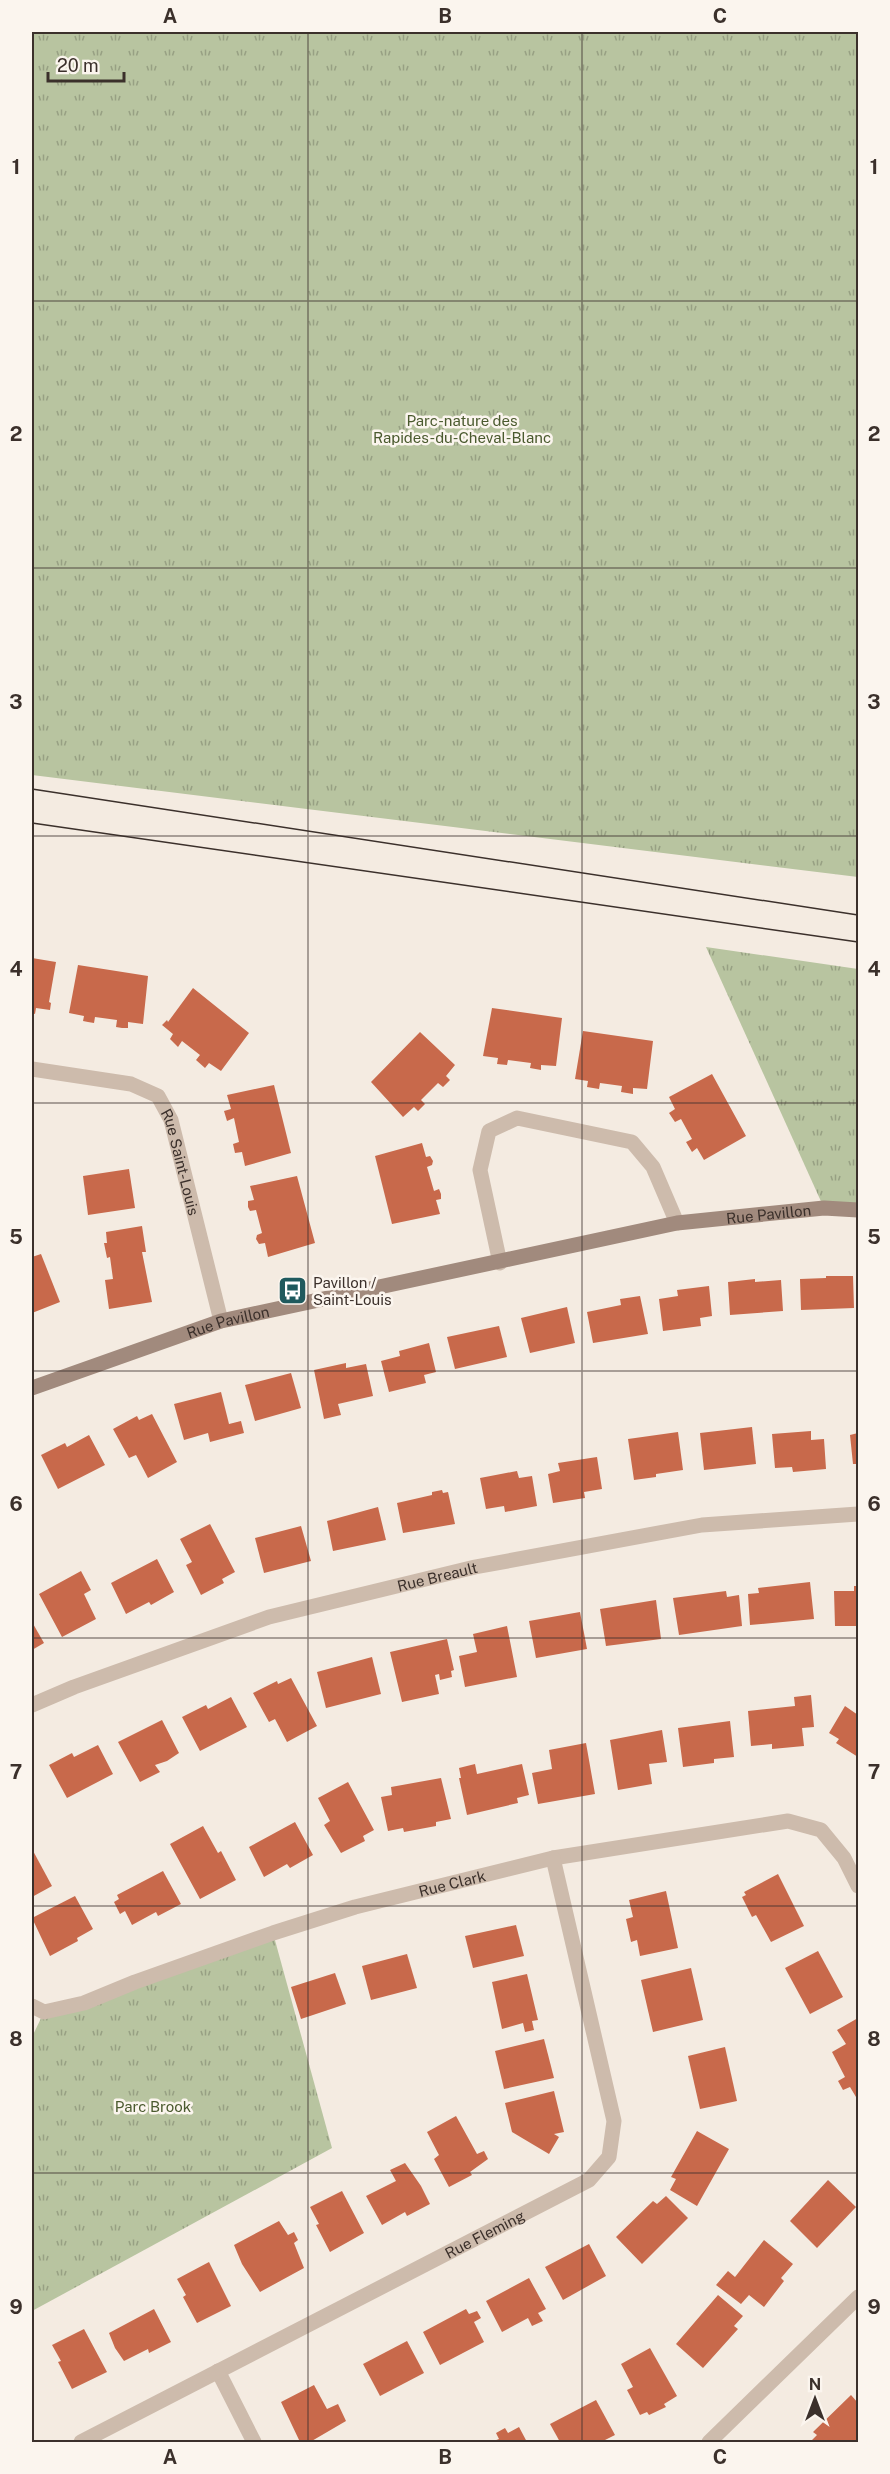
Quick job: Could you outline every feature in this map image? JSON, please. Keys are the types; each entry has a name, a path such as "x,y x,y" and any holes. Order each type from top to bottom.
{"street":[{"name":"Rue Saint-Louis","path":"32,1069 131,1084 158,1096 171,1120 221,1321"},
{"path":"500,1263 480,1170 489,1131 517,1118 632,1142 653,1167 677,1223"},
{"name":"Rue Pavillon","path":"32,1388 221,1321 500,1263 677,1223 824,1208 858,1210"},
{"name":"Rue Breault","path":"32,1705 74,1687 269,1617 475,1568 702,1525 858,1514"},
{"name":"Rue Clark","path":"32,2006 44,2012 84,2003 231,1948 355,1907 553,1858 788,1821 821,1830 844,1858 858,1886"},
{"name":"Rue Fleming","path":"81,2442 589,2180 609,2157 614,2121 553,1858"},
{"path":"709,2442 858,2297"},
{"path":"218,2371 254,2442"}],"green space":[{"name":"Parc-nature des Rapides-du-Cheval-Blanc","path":"32,32 858,32 858,877 32,775"},
{"path":"706,947 858,969 858,1210 824,1208"},
{"name":"Parc Brook","path":"273,1933 332,2148 32,2311 32,2037 44,2012"}],"building":[{"path":"32,958 56,962 49,1002 51,1003 50,1010 36,1008 35,1014 32,1013"},
{"path":"78,965 148,976 143,1024 128,1022 128,1028 122,1028 116,1027 117,1020 95,1017 94,1023 83,1021 84,1016 69,1013"},
{"path":"193,988 249,1033 221,1071 209,1063 205,1068 196,1060 200,1055 182,1041 178,1047 170,1039 173,1034 162,1025 167,1020 168,1022"},
{"path":"492,1008 562,1018 556,1066 541,1065 541,1070 530,1068 531,1063 508,1060 507,1065 497,1064 498,1058 483,1056"},
{"path":"583,1031 653,1041 647,1089 633,1088 633,1094 621,1092 622,1086 600,1083 599,1089 587,1087 588,1081 575,1079"},
{"path":"420,1032 455,1065 446,1076 450,1080 443,1087 438,1083 421,1100 425,1104 418,1111 414,1107 403,1117 371,1082"},
{"path":"712,1074 746,1136 704,1160 697,1148 692,1152 686,1142 692,1139 681,1119 675,1122 669,1113 675,1109 669,1097"},
{"path":"274,1085 291,1153 245,1166 242,1152 235,1153 233,1144 239,1142 234,1118 227,1121 224,1111 231,1109 227,1095"},
{"path":"422,1143 426,1157 430,1156 433,1161 432,1165 427,1167 434,1191 439,1189 441,1194 441,1199 436,1200 440,1214 392,1224 375,1156"},
{"path":"129,1169 135,1208 88,1215 83,1176"},
{"path":"297,1176 315,1243 268,1257 265,1243 259,1244 256,1239 257,1235 262,1233 256,1210 250,1211 248,1207 248,1201 254,1200 250,1186"},
{"path":"142,1226 146,1252 142,1252 152,1302 109,1309 105,1280 113,1279 110,1257 107,1258 104,1243 107,1243 106,1232"},
{"path":"41,1254 60,1302 32,1313 32,1257"},
{"path":"826,1276 853,1276 854,1308 801,1310 800,1279 826,1278"},
{"path":"755,1279 755,1282 781,1280 783,1311 730,1315 728,1282"},
{"path":"709,1286 712,1316 700,1318 701,1326 663,1331 659,1299 678,1296 677,1290"},
{"path":"640,1296 648,1334 593,1343 587,1312 621,1305 620,1299"},
{"path":"567,1307 575,1343 530,1353 521,1318"},
{"path":"499,1326 507,1357 455,1369 447,1337"},
{"path":"429,1343 436,1372 424,1375 426,1383 389,1392 381,1361 400,1356 399,1351"},
{"path":"346,1363 346,1368 366,1364 373,1396 338,1404 341,1415 324,1419 314,1370"},
{"path":"291,1373 301,1408 255,1421 245,1385"},
{"path":"221,1392 229,1424 241,1421 244,1433 210,1442 208,1433 184,1440 174,1404"},
{"path":"152,1414 177,1462 148,1478 136,1455 129,1458 113,1429 137,1416 139,1420"},
{"path":"752,1427 756,1464 704,1470 700,1433"},
{"path":"811,1431 811,1440 824,1439 826,1469 793,1472 792,1467 775,1468 772,1434"},
{"path":"678,1432 683,1470 634,1480 628,1439"},
{"path":"858,1433 858,1464 853,1464 850,1435"},
{"path":"89,1435 105,1465 58,1489 41,1455 65,1443 67,1447"},
{"path":"597,1457 602,1489 584,1492 585,1498 553,1503 548,1474 560,1471 558,1463"},
{"path":"517,1471 519,1478 532,1476 537,1506 505,1512 504,1506 486,1509 480,1478"},
{"path":"442,1490 443,1493 448,1492 455,1524 403,1533 397,1503 432,1495 432,1492"},
{"path":"378,1507 386,1540 333,1551 327,1521"},
{"path":"210,1524 235,1572 222,1579 224,1583 201,1595 186,1565 192,1562 180,1539"},
{"path":"301,1526 311,1561 264,1573 255,1538"},
{"path":"157,1559 174,1592 151,1605 149,1602 126,1614 111,1583"},
{"path":"81,1571 91,1590 84,1594 96,1619 62,1637 39,1594"},
{"path":"810,1582 814,1619 750,1625 748,1594 759,1593 758,1588"},
{"path":"854,1586 858,1586 858,1626 835,1626 834,1591 854,1591"},
{"path":"726,1591 727,1597 739,1595 742,1626 679,1635 673,1598"},
{"path":"656,1600 661,1639 606,1646 600,1609"},
{"path":"580,1612 587,1649 536,1658 529,1621"},
{"path":"32,1622 44,1643 32,1650"},
{"path":"507,1626 517,1677 465,1687 459,1656 477,1652 473,1634"},
{"path":"447,1639 454,1670 451,1671 452,1677 440,1680 439,1674 435,1675 439,1694 402,1702 390,1652"},
{"path":"372,1657 381,1694 326,1708 317,1672"},
{"path":"291,1678 317,1726 287,1742 275,1719 269,1722 253,1693 277,1681 278,1684"},
{"path":"811,1695 814,1727 802,1728 804,1746 772,1749 772,1744 751,1746 748,1711 795,1706 794,1697"},
{"path":"231,1697 247,1727 200,1751 182,1717 206,1705 208,1709"},
{"path":"845,1706 858,1715 858,1757 836,1743 839,1739 829,1733"},
{"path":"162,1720 179,1753 155,1765 160,1772 140,1782 118,1742"},
{"path":"730,1721 734,1757 714,1759 714,1763 683,1767 678,1728"},
{"path":"662,1730 667,1762 649,1764 652,1784 618,1790 610,1740"},
{"path":"586,1743 595,1794 538,1804 532,1773 552,1769 549,1750"},
{"path":"98,1745 113,1774 67,1798 49,1765 72,1753 74,1757"},
{"path":"475,1764 477,1774 522,1764 529,1795 517,1798 518,1803 467,1815 459,1768"},
{"path":"441,1778 451,1819 436,1822 436,1826 404,1832 403,1828 388,1831 381,1797 392,1795 391,1787"},
{"path":"348,1782 374,1830 363,1836 365,1841 341,1853 324,1825 330,1821 318,1798"},
{"path":"295,1822 313,1855 290,1868 287,1864 264,1877 249,1847"},
{"path":"203,1826 218,1853 221,1851 236,1880 200,1899 170,1844"},
{"path":"32,1849 52,1886 32,1897"},
{"path":"163,1871 181,1904 158,1916 156,1912 132,1925 125,1911 120,1914 114,1902 119,1899 117,1895"},
{"path":"778,1874 804,1926 771,1942 756,1915 752,1917 742,1897 746,1895 744,1892"},
{"path":"666,1891 678,1948 640,1956 637,1940 631,1942 626,1919 633,1917 629,1900"},
{"path":"75,1896 93,1929 77,1938 78,1941 50,1956 32,1918"},
{"path":"516,1925 524,1956 473,1968 465,1936"},
{"path":"818,1951 843,1997 810,2014 785,1968"},
{"path":"407,1954 417,1988 371,2000 362,1966"},
{"path":"691,1968 703,2020 653,2032 641,1980"},
{"path":"335,1973 346,2004 301,2019 291,1987"},
{"path":"527,1974 538,2020 532,2021 534,2030 525,2032 523,2023 502,2029 492,1982"},
{"path":"858,2018 858,2096 856,2097 850,2087 843,2090 838,2081 845,2077 832,2052 846,2044 837,2030"},
{"path":"544,2039 554,2078 504,2089 495,2051"},
{"path":"725,2047 737,2101 700,2109 688,2056"},
{"path":"554,2091 564,2132 554,2134 559,2137 549,2154 512,2132 505,2103"},
{"path":"456,2116 477,2154 484,2151 488,2159 470,2172 472,2175 449,2187 434,2159 439,2155 427,2132"},
{"path":"697,2131 729,2149 697,2206 670,2190 676,2179 671,2177"},
{"path":"405,2163 430,2204 407,2216 405,2212 382,2225 366,2196 396,2181 390,2170"},
{"path":"828,2180 856,2207 817,2248 790,2221"},
{"path":"342,2191 364,2233 330,2252 316,2225 319,2224 310,2207"},
{"path":"666,2196 688,2218 642,2264 616,2237 653,2201 657,2204"},
{"path":"279,2221 288,2235 294,2232 298,2240 294,2243 304,2268 260,2292 242,2264 234,2245"},
{"path":"764,2240 793,2264 781,2278 784,2281 764,2307 749,2295 741,2304 716,2285 728,2271 735,2277"},
{"path":"589,2244 606,2276 563,2300 545,2267"},
{"path":"209,2262 231,2306 197,2323 183,2297 186,2295 177,2279"},
{"path":"529,2278 546,2309 538,2313 543,2321 532,2326 528,2318 502,2332 486,2301"},
{"path":"718,2295 743,2316 734,2326 738,2329 703,2368 676,2344"},
{"path":"154,2309 171,2342 149,2353 148,2349 124,2361 109,2333"},
{"path":"466,2309 469,2314 477,2311 481,2318 474,2322 484,2342 440,2365 423,2332"},
{"path":"84,2329 107,2372 72,2389 52,2345"},
{"path":"407,2341 424,2373 380,2396 363,2364"},
{"path":"650,2348 677,2396 664,2404 666,2407 649,2415 647,2412 640,2415 627,2390 633,2387 621,2364"},
{"path":"314,2385 327,2409 338,2404 346,2421 310,2442 300,2442 281,2402"},
{"path":"851,2395 858,2403 858,2440 856,2442 810,2442 817,2435 813,2432"},
{"path":"596,2400 615,2435 601,2442 560,2442 550,2424"},
{"path":"519,2427 527,2442 491,2442 499,2439 496,2433 505,2428 508,2433"}],"tram line":[{"path":"32,789 858,915"},
{"path":"32,823 858,942"}],"place":[{"name":"Pavillon / Saint-Louis","path":"292,1291"}]}
